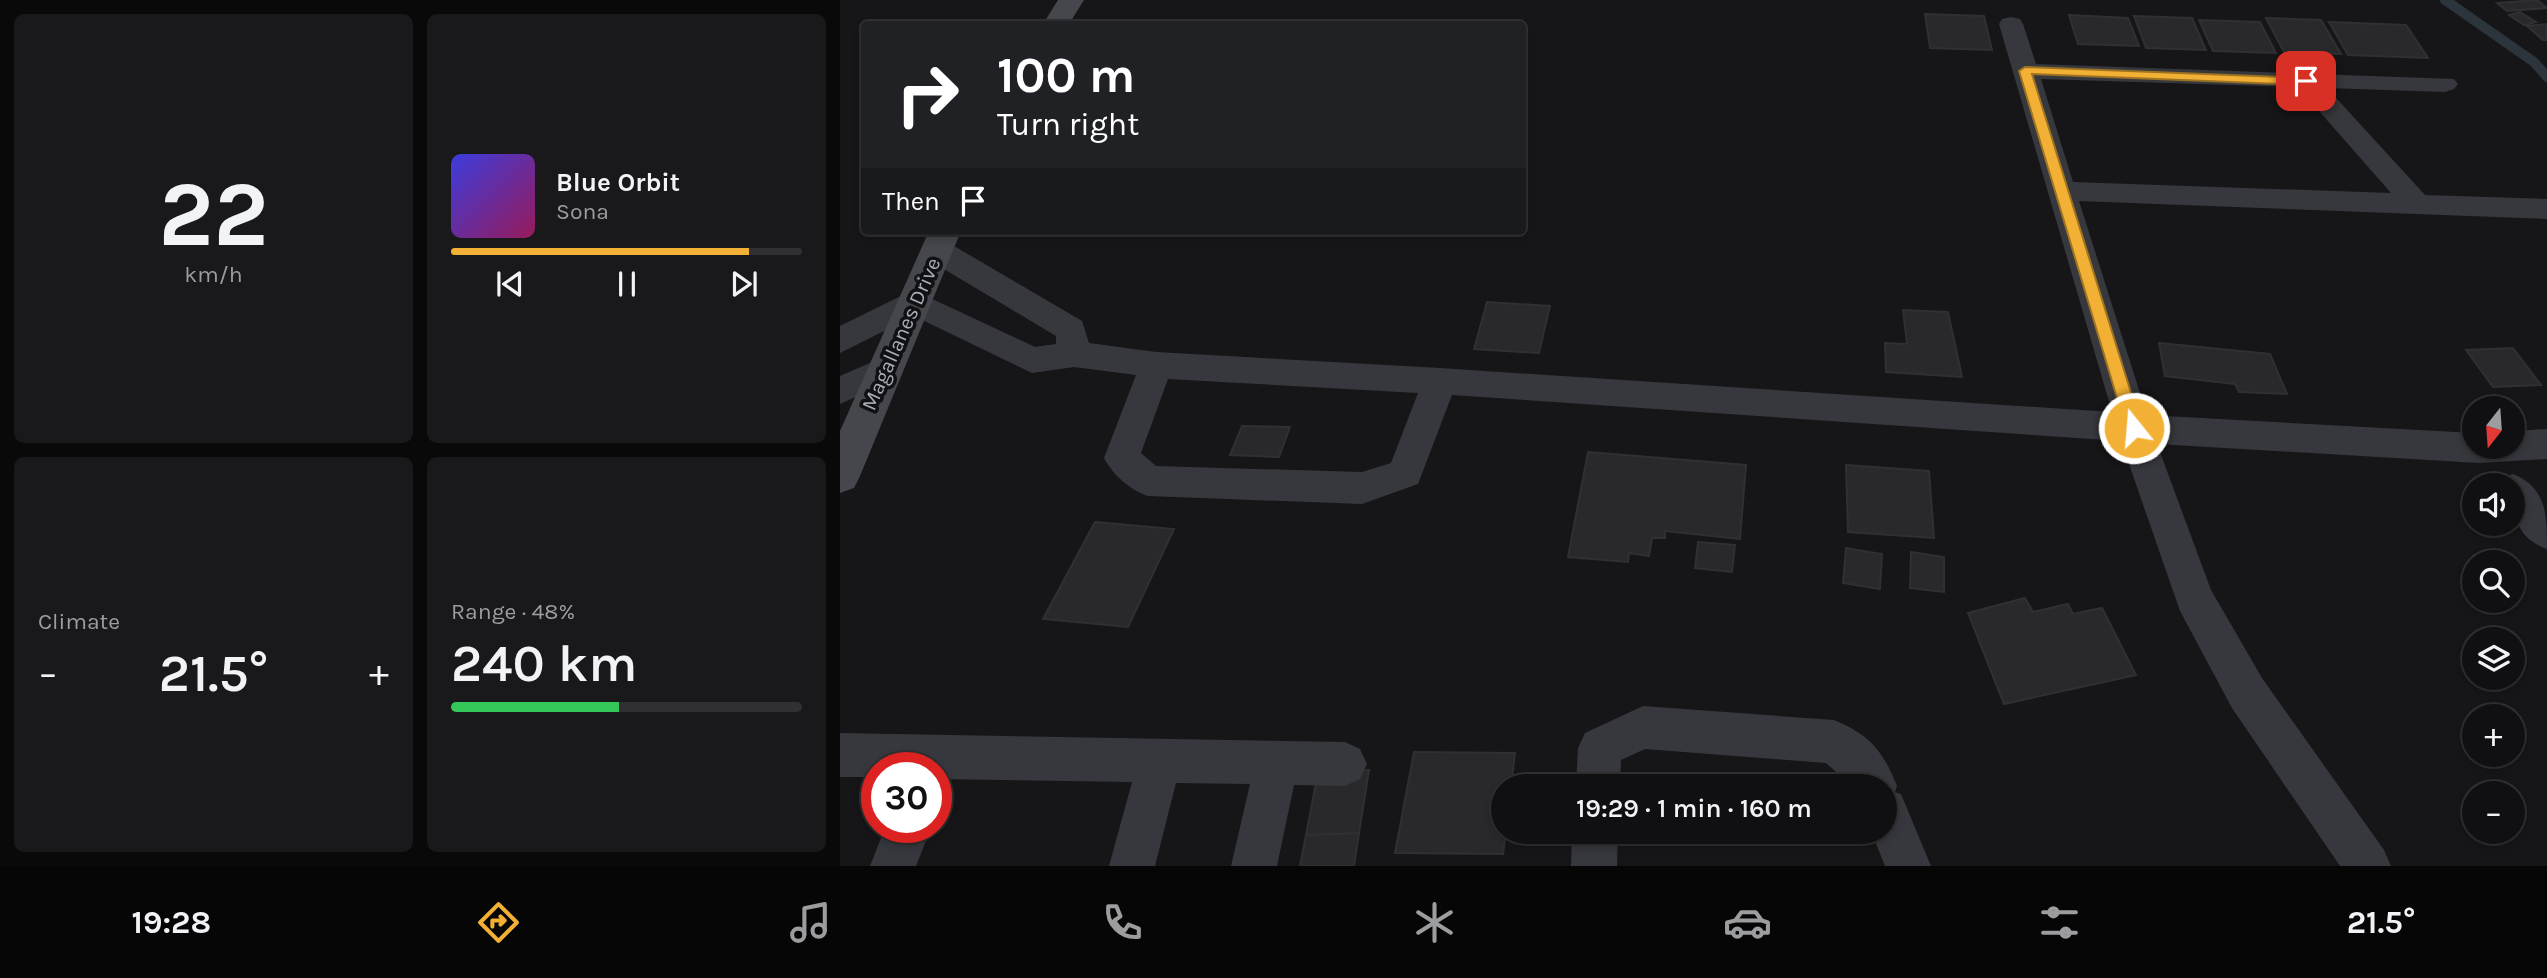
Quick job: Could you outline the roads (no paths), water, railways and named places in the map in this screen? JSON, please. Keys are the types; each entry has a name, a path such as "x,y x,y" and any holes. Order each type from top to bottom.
{"street":[{"path":"1058,21 1071,0"},
{"path":"2011,24 2134,428 2194,598 2247,693 2368,866"},
{"path":"2025,71 2445,84"},
{"path":"2306,81 2418,205"},
{"path":"2062,191 2547,209"},
{"path":"941,241 1071,330 1074,354"},
{"name":"Magallanes Drive","path":"840,476 941,241"},
{"path":"840,341 913,302 1032,360 1074,354 1156,365 2462,447"},
{"path":"1156,365 1122,458 1148,481 1362,488 1405,473 1440,381"},
{"path":"840,391 886,369"},
{"path":"2525,445 2547,444"},
{"path":"2488,459 2499,473"},
{"path":"2525,505 2547,532"},
{"path":"1599,774 1600,748 1643,727 1834,742 1867,768 1870,774"},
{"path":"840,755 861,757"},
{"path":"1132,866 1160,761"},
{"path":"952,762 1345,764"},
{"path":"1254,866 1277,763"},
{"path":"1897,839 1908,866"},
{"path":"893,866 902,843"},
{"path":"1594,866 1595,844"}],"waterway":[{"path":"2445,0 2534,62 2547,77"}]}
